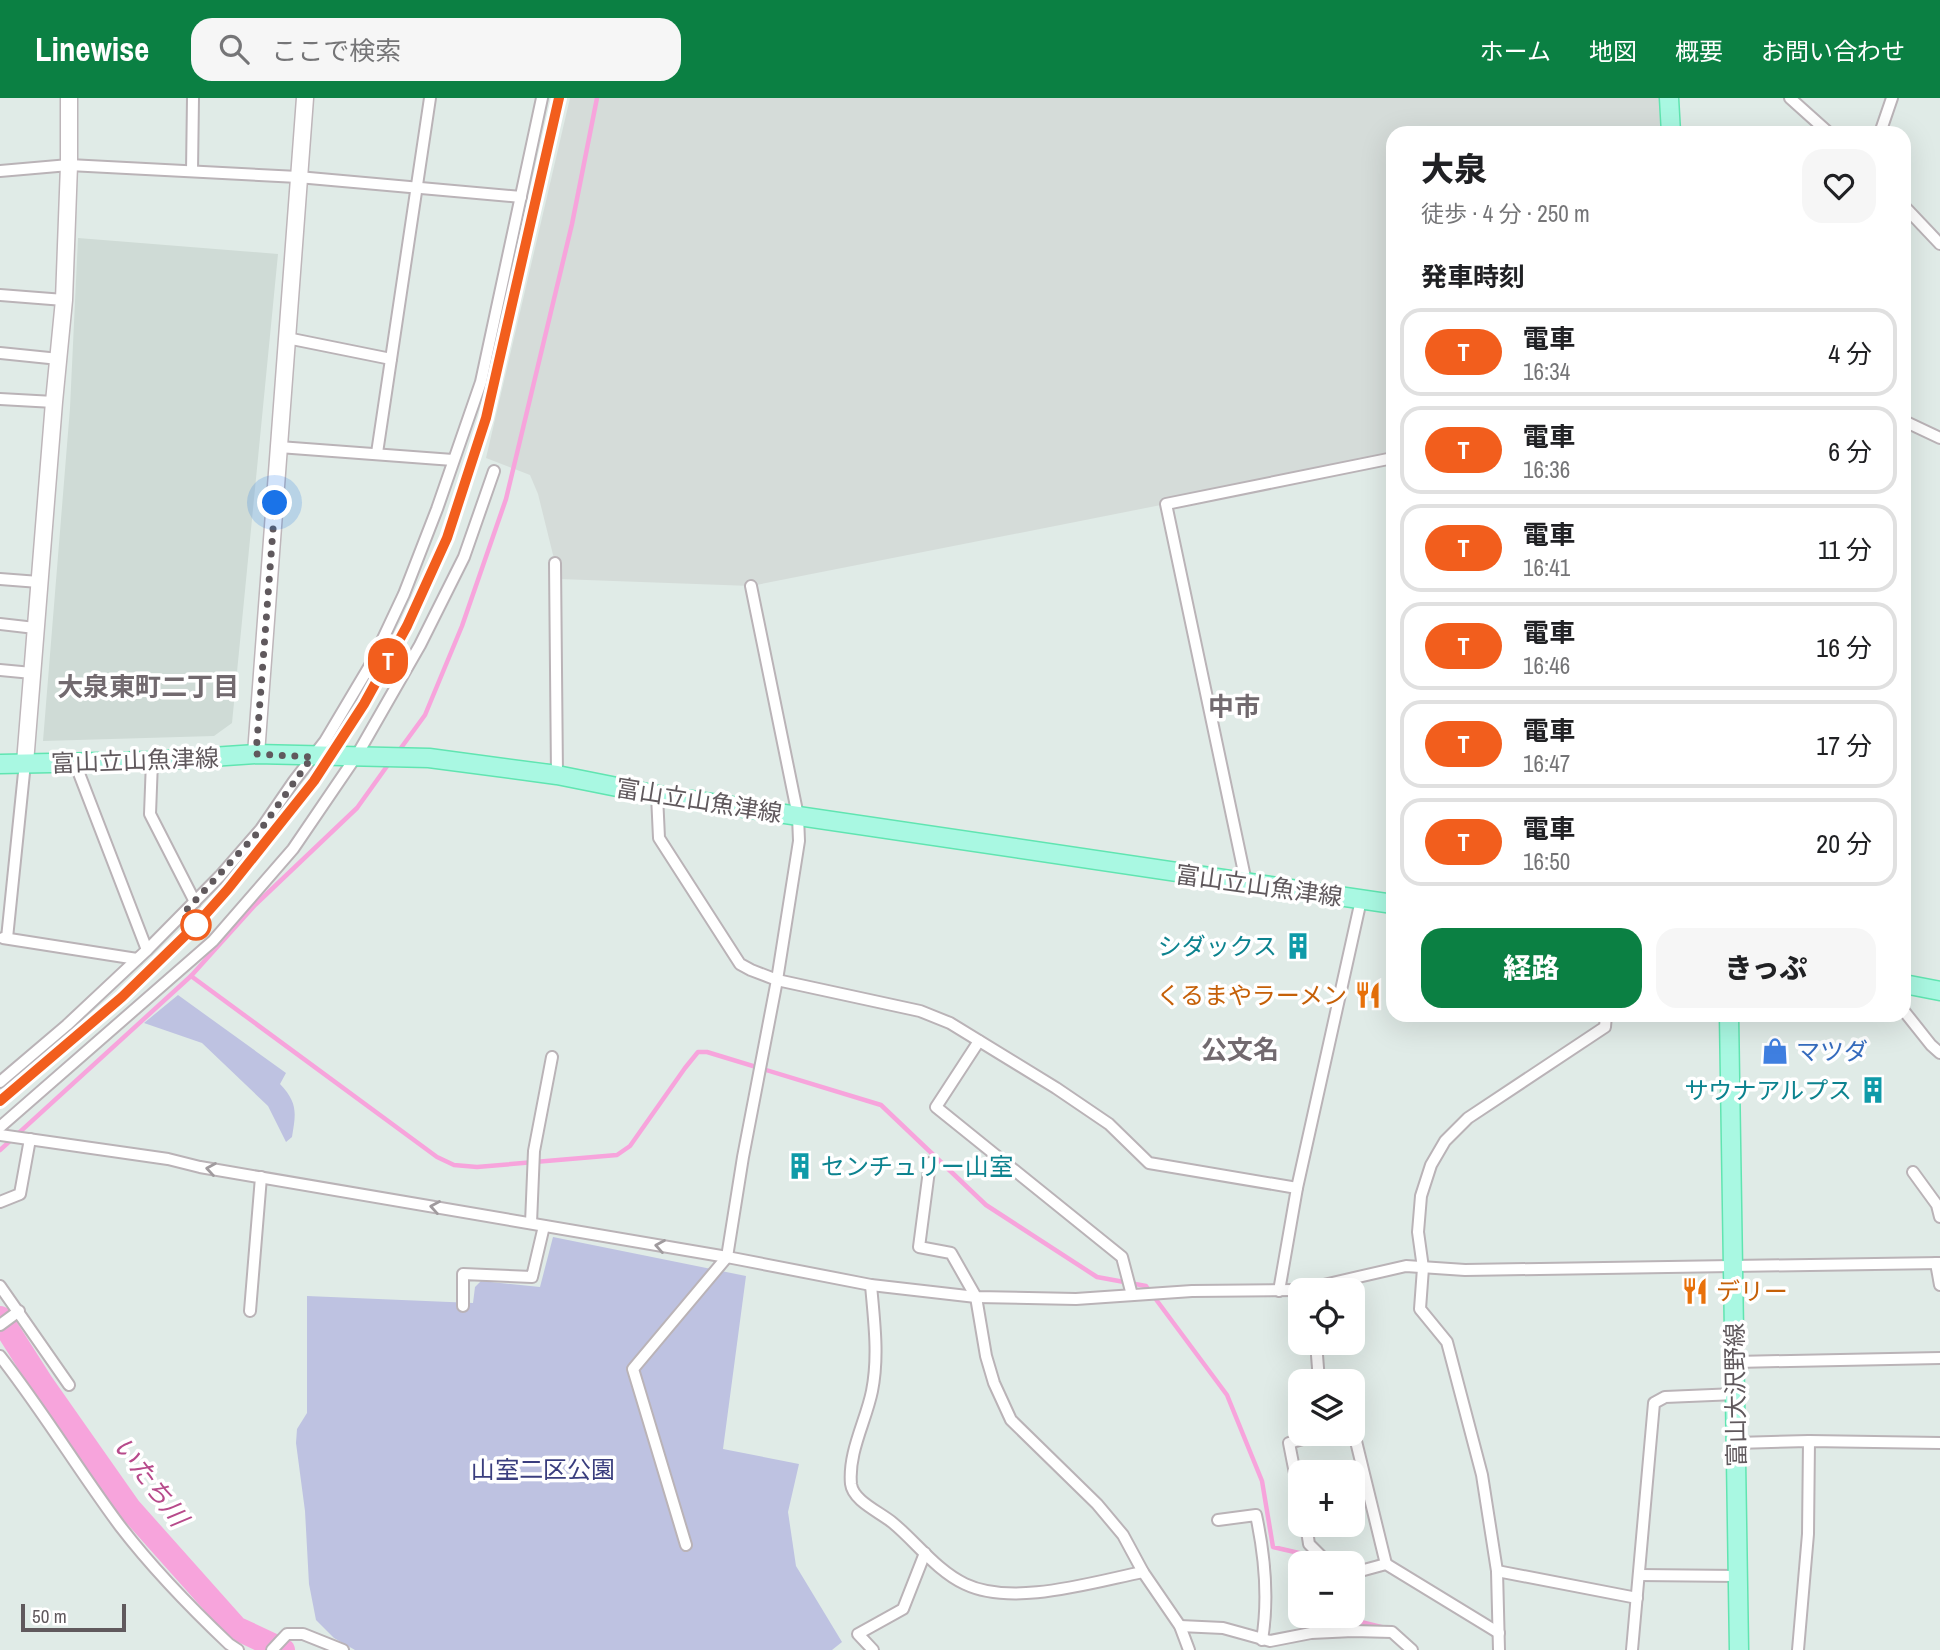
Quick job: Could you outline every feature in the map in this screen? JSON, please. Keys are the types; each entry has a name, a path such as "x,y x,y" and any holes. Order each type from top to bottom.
{"main road":[{"path":"1669,98 1671,126"},
{"name":"富山立山魚津線","path":"0,764 152,761 256,754 312,757 357,755 473,763 557,775 657,796 1386,903"},
{"path":"1911,985 1940,991"},
{"name":"富山大沢野線","path":"1729,1022 1738,1650"}],"street":[{"path":"69,98 65,300 54,402 25,763 4,938 137,959"},
{"path":"192,172 193,98"},
{"path":"256,754 305,98"},
{"path":"377,453 430,98"},
{"path":"0,1082 67,1026 147,950 261,829 326,741 372,662 404,594 481,382 542,98"},
{"path":"1790,98 1821,126"},
{"path":"1882,126 1892,98"},
{"path":"0,171 69,165 298,177 521,197"},
{"path":"1911,213 1940,244"},
{"path":"0,295 65,300"},
{"path":"287,338 391,359"},
{"path":"0,353 59,359"},
{"path":"0,399 54,402"},
{"path":"1911,424 1940,438"},
{"path":"279,447 453,460"},
{"path":"1246,882 1166,504 1386,459"},
{"path":"0,1127 213,941 293,849 357,755 420,645 464,557 494,471"},
{"path":"555,563 557,775"},
{"path":"0,579 39,582"},
{"path":"686,1545 633,1369 727,1257 798,848 798,816 751,586"},
{"path":"0,624 35,628"},
{"path":"0,670 32,673"},
{"path":"152,761 150,814 195,902"},
{"path":"75,763 147,950"},
{"path":"657,796 659,838 740,964 777,979 920,1011 950,1023 1109,1124 1149,1163 1297,1188"},
{"path":"1279,1291 1297,1188 1361,900"},
{"path":"1911,1020 1940,1053"},
{"path":"1499,1650 1497,1571 1482,1475 1447,1342 1420,1309 1423,1268 1418,1231 1421,1196 1431,1164 1445,1141 1468,1118 1605,1027 1605,1022"},
{"path":"979,1041 936,1107 1122,1257 1132,1295"},
{"path":"531,1223 534,1151 551,1057"},
{"path":"0,1135 168,1159 727,1257 871,1285 976,1297 1076,1299 1192,1291 1288,1292"},
{"path":"0,1202 20,1194 30,1139"},
{"path":"930,1163 919,1247 951,1253 976,1297 986,1356 994,1383 1011,1420 1097,1504 1123,1535 1143,1572 1180,1626 1189,1650"},
{"path":"1913,1172 1937,1205 1940,1217"},
{"path":"250,1311 261,1177"},
{"path":"463,1306 463,1274 532,1277 544,1226"},
{"path":"1358,1278 1406,1266 1733,1267 1938,1263 1940,1285"},
{"path":"871,1285 877,1361 872,1392 853,1458 851,1486 859,1498 892,1522 947,1573 966,1585 992,1593 1025,1594 1143,1572"},
{"path":"0,1286 69,1385"},
{"path":"0,1325 19,1311"},
{"path":"0,1356 30,1394 128,1536 172,1589 238,1650"},
{"path":"1735,1362 1940,1358"},
{"path":"1632,1650 1654,1403 1665,1397 1736,1395"},
{"path":"1798,1650 1808,1534 1809,1441"},
{"path":"1736,1443 1940,1443"},
{"path":"1357,1446 1386,1564 1499,1633"},
{"path":"1217,1520 1256,1515 1264,1552 1267,1644"},
{"path":"873,1650 858,1634 903,1609 925,1552"},
{"path":"1365,1570 1386,1564"},
{"path":"1497,1571 1637,1598"},
{"path":"1639,1574 1739,1576"},
{"path":"1180,1626 1223,1628 1267,1644 1311,1633 1392,1632 1412,1650"},
{"path":"272,1650 287,1634 303,1634 343,1650"}],"shaded area":[{"path":"570,98 1669,98 1671,126 1386,126 1386,456 1166,504 751,586 559,579 538,494 530,475 486,458"},
{"path":"78,238 278,254 232,723 214,736 43,741 70,408"}],"green space":[{"path":"178,995 286,1073 280,1084 293,1103 295,1115 292,1137 286,1142 268,1106 202,1043 144,1023"},
{"name":"山室二区公園","path":"553,1237 746,1276 723,1449 799,1464 788,1512 796,1566 842,1642 832,1650 355,1650 334,1638 316,1620 309,1584 305,1511 296,1443 297,1429 307,1413 307,1296 473,1303 475,1287 481,1281 540,1287"}],"waterway":[{"path":"398,752 425,715 462,626 506,499 572,224 597,98"},
{"path":"0,1150 191,976 255,905 357,808 390,762"},
{"path":"191,976 437,1157 454,1165 477,1167 617,1155 630,1146 698,1052 707,1052 881,1105 986,1205 1097,1277 1146,1286 1227,1395 1262,1481 1273,1547 1290,1551"},
{"name":"いたち川","path":"0,1318 42,1384 129,1508 236,1628 283,1650"},
{"path":"1365,1623 1385,1628"}],"railway":[{"path":"0,1101 122,997 196,925 314,781 364,704 407,626 447,538 486,418 559,98"}],"train":[{"name":"T","path":"0,1101 122,997 196,925 298,803 364,704 407,626 447,538 486,418 559,98"}],"place":[{"name":"シダックス","path":"1298,946"},
{"name":"くるまやラーメン","path":"1368,995"},
{"name":"マツダ","path":"1775,1051"},
{"name":"サウナアルプス","path":"1873,1090"},
{"name":"センチュリー山室","path":"800,1166"},
{"name":"デリー","path":"1695,1291"}],"district":[{"name":"大泉東町二丁目","path":"148,686"},
{"name":"中市","path":"1234,706"},
{"name":"公文名","path":"1240,1049"}],"route":[{"path":"196,925 182,915 261,829 312,757 256,754 275,503"}]}
